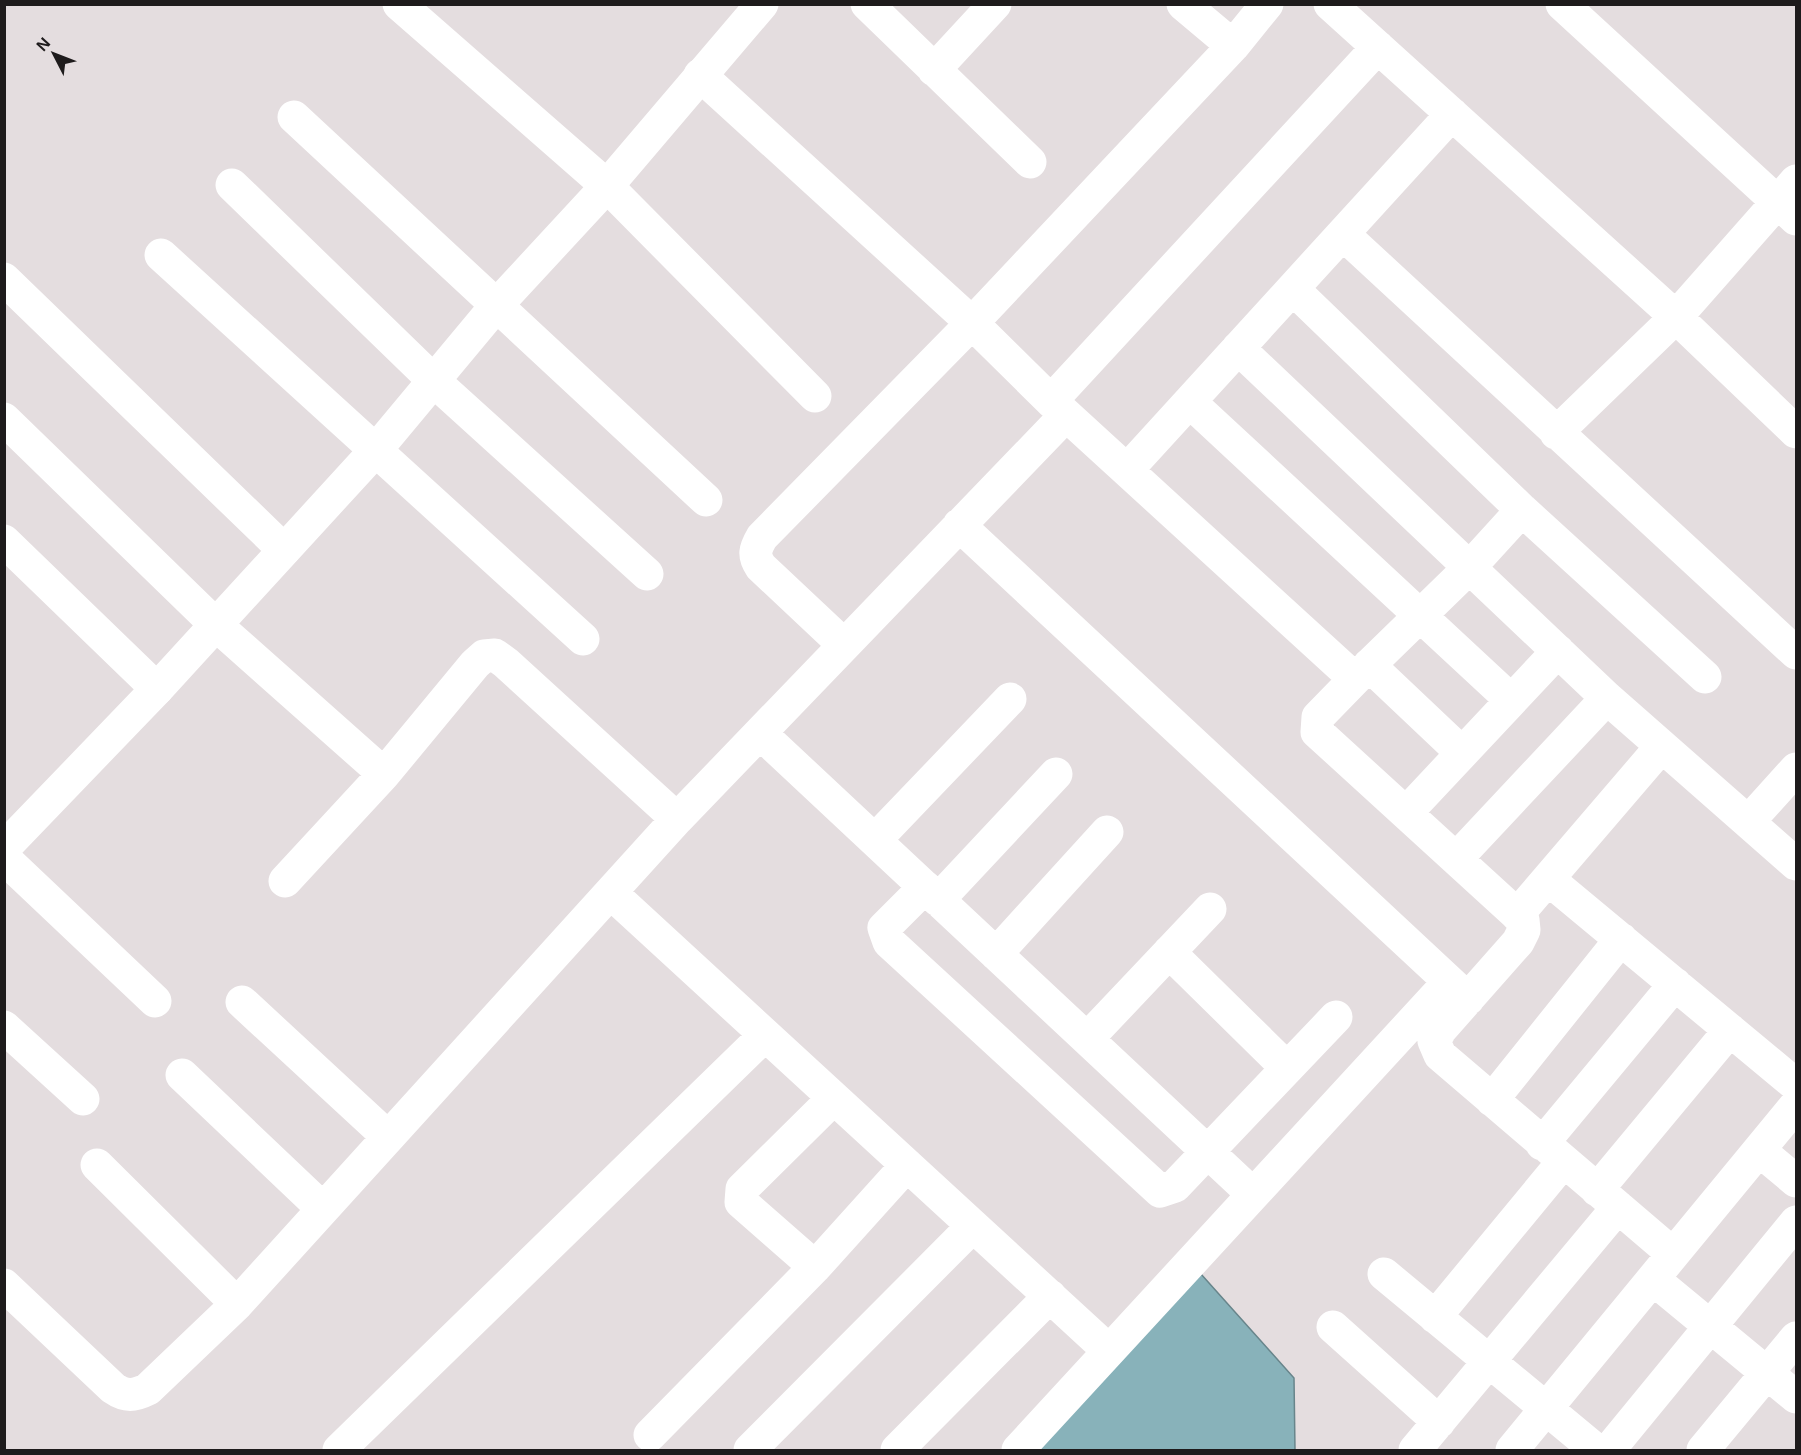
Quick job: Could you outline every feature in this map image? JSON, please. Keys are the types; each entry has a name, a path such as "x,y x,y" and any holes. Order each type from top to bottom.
{"street":[{"path":"399,4 607,186 815,396"},
{"path":"867,4 1030,162"},
{"path":"934,70 995,4"},
{"path":"1183,4 1233,46"},
{"path":"844,645 761,567 756,559 756,548 762,537 972,323 1233,46 1267,4"},
{"path":"1330,4 1676,316 1797,432"},
{"path":"1556,433 1790,200 1562,4"},
{"path":"4,848 157,689 375,452 495,307 607,186 757,6"},
{"path":"4,1285 122,1395 134,1395 148,1389 237,1304 678,819 959,525 1058,408 1377,47"},
{"path":"700,75 972,323 1058,408 1127,470 1362,672 1462,753"},
{"path":"1127,470 1452,114"},
{"path":"294,117 495,307 706,500"},
{"path":"232,185 434,381 647,574"},
{"path":"1343,234 1797,653"},
{"path":"161,255 583,639"},
{"path":"7,287 284,550"},
{"path":"1293,289 1522,510 1705,677"},
{"path":"1238,348 1606,698 1797,864"},
{"path":"1190,402 1511,700"},
{"path":"4,418 215,624 384,774"},
{"path":"1018,1450 1458,990 1518,942 1524,930 1523,920 1317,732 1318,717 1470,567 1522,510"},
{"path":"959,525 1458,990"},
{"path":"4,541 157,689"},
{"path":"1406,813 1558,651"},
{"path":"285,881 384,774 484,656 495,655 678,819"},
{"path":"1456,859 1606,698"},
{"path":"875,840 1010,699"},
{"path":"760,733 1242,1184"},
{"path":"1517,915 1661,747"},
{"path":"1749,821 1797,769"},
{"path":"1056,774 931,893 884,928 889,942 1160,1191 1174,1186 1209,1152 1336,1017"},
{"path":"996,954 1107,832"},
{"path":"4,858 155,1001"},
{"path":"1548,879 1797,1085"},
{"path":"611,892 1096,1339"},
{"path":"1087,1039 1210,909"},
{"path":"1492,1100 1621,939"},
{"path":"1169,952 1287,1068"},
{"path":"1435,1317 1675,984"},
{"path":"1458,990 1434,1041 1440,1055 1674,1254"},
{"path":"242,1002 388,1137"},
{"path":"4,1027 83,1099"},
{"path":"1415,1450 1489,1362 1730,1030"},
{"path":"339,1450 765,1035"},
{"path":"182,1075 323,1209"},
{"path":"815,1266 749,1210 741,1202 741,1196 742,1189 749,1180 834,1098"},
{"path":"1512,1450 1797,1105"},
{"path":"1760,1150 1797,1181"},
{"path":"97,1164 237,1304"},
{"path":"650,1435 815,1266 907,1165"},
{"path":"1609,1450 1797,1222"},
{"path":"750,1450 973,1226"},
{"path":"1384,1274 1596,1450"},
{"path":"1653,1279 1797,1397"},
{"path":"897,1450 1050,1296"},
{"path":"1333,1327 1439,1422"},
{"path":"1703,1450 1797,1338"}],"water":[{"path":"1192,1264 1294,1378 1295,1450 1017,1450"}]}
